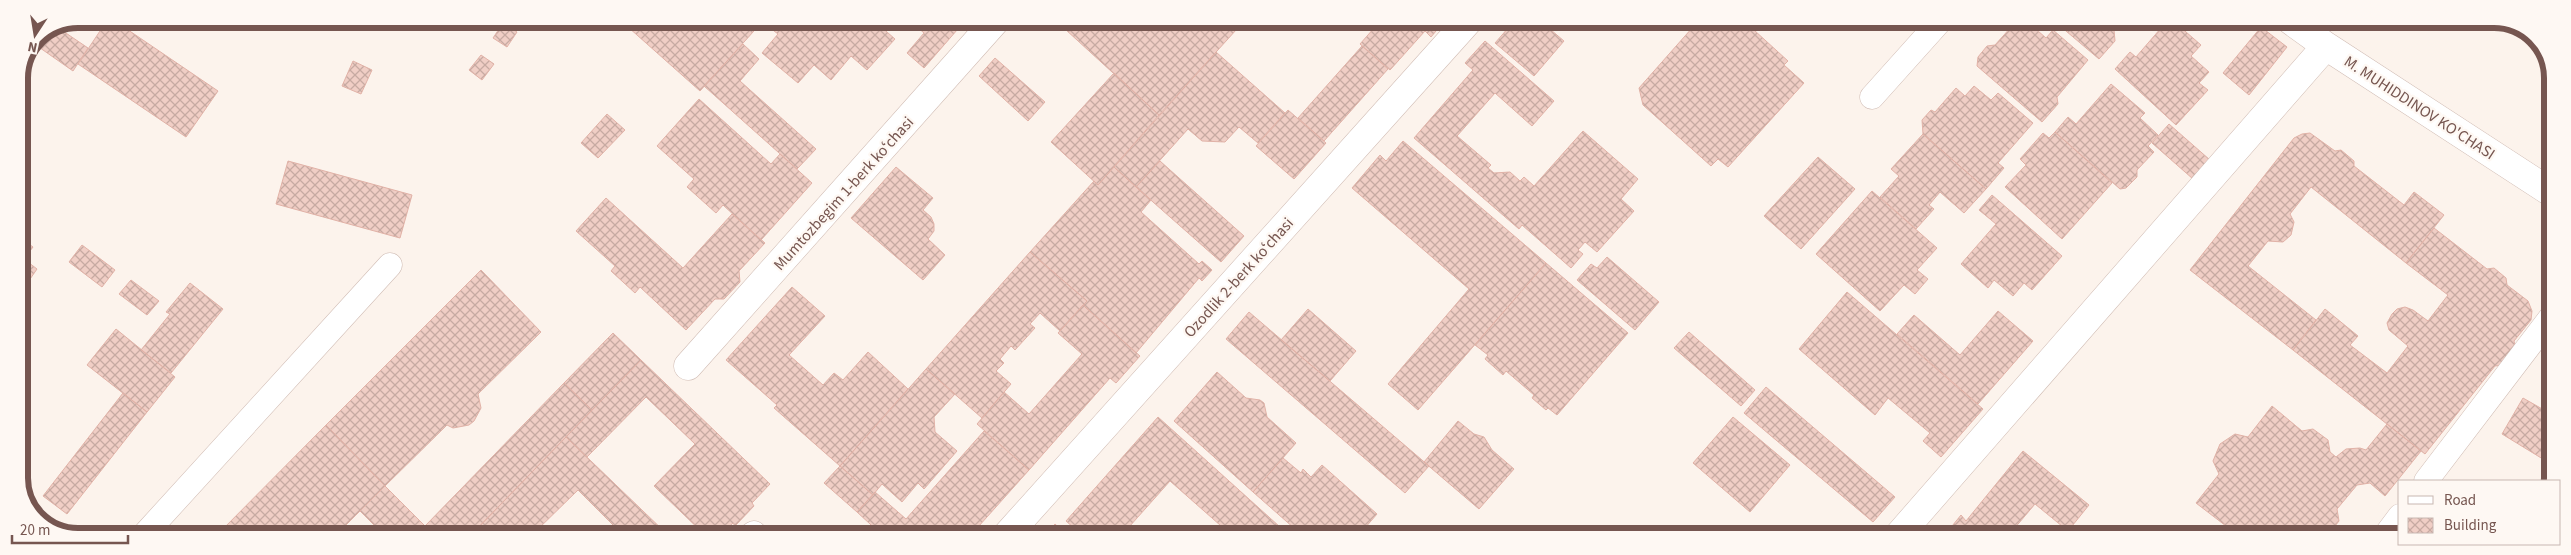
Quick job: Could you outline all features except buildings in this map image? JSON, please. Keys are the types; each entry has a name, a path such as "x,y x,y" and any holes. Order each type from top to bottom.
{"street":[{"name":"Mumtozbegim 1-berk koʻchasi","path":"688,366 990,28"},
{"name":"Ozodlik 2-berk koʻchasi","path":"1013,528 1462,28"},
{"name":"M. MUHIDDINOV KO'CHASI","path":"2301,28 2543,187"},
{"path":"1905,528 2326,46"}],"lane":[{"path":"1872,97 1934,28"},
{"path":"150,528 390,265"},
{"path":"2427,480 2544,327"}]}
